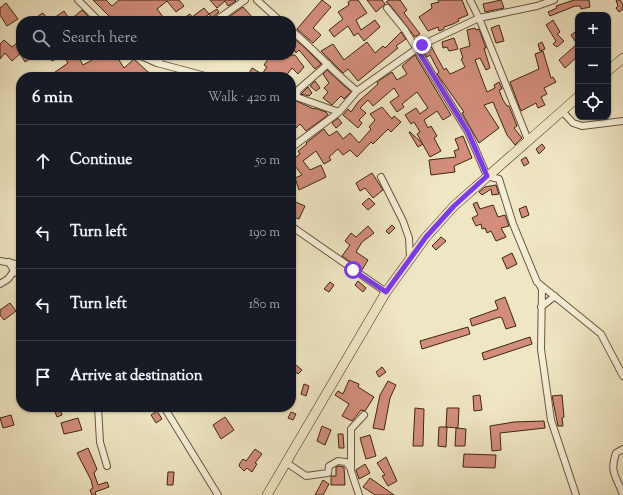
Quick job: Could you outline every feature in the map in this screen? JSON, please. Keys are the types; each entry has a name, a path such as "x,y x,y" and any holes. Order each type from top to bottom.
{"main road":[{"path":"611,68 623,58"},
{"path":"267,495 386,292 410,258 454,206 575,100"}],"street":[{"path":"78,0 94,16"},
{"path":"222,16 246,0"},
{"path":"257,0 275,16"},
{"path":"470,0 479,18 528,140"},
{"path":"296,144 339,112 357,91 417,49 479,18 537,6 554,0"},
{"path":"387,8 405,30 468,132 487,176 499,179 513,224 542,288 541,349 551,420 576,495"},
{"path":"296,35 328,64 340,78 357,91"},
{"path":"151,60 191,72"},
{"path":"296,92 328,64"},
{"path":"296,97 339,112"},
{"path":"562,111 573,123 582,126 623,121"},
{"path":"381,177 403,221 409,238 410,258"},
{"path":"296,229 386,292"},
{"path":"0,261 16,264"},
{"path":"0,284 8,279 14,271 9,262"},
{"path":"538,282 601,334 623,376"},
{"path":"541,307 555,296"},
{"path":"98,412 100,442 107,466"},
{"path":"167,412 218,495"},
{"path":"359,495 352,471 351,429 364,415"},
{"path":"623,449 616,453 612,463 612,473 623,495"},
{"path":"287,463 306,476 328,473 329,466 338,461 346,462 352,471"}],"building":[{"path":"93,0 106,0 112,6 119,0 179,0 184,6 176,12 167,1 157,9 162,16 109,16"},
{"path":"210,0 236,1 228,6 225,1 217,8"},
{"path":"322,0 331,7 313,28 321,35 313,43 297,29"},
{"path":"351,0 358,0 367,13 356,20 361,30 375,20 380,27 364,41 358,33 354,36 348,26 334,37 329,30 343,19 338,12 349,5 348,2"},
{"path":"367,0 382,0 385,4 376,12"},
{"path":"389,0 400,0 407,10 404,13 420,34 415,37 386,2"},
{"path":"438,0 462,0 468,15 458,19 459,21 444,27 444,29 439,31 438,27 428,31 419,17 432,8 431,4 439,2"},
{"path":"501,0 504,8 485,12 483,4"},
{"path":"574,0 589,0 590,7 581,9 580,6 575,6 550,16 548,12 557,8 556,6"},
{"path":"616,0 620,0 623,4 623,9 619,12 616,8 618,6"},
{"path":"6,3 16,16 16,20 7,26 0,15 0,8"},
{"path":"243,7 251,16 230,16"},
{"path":"204,8 209,14 206,16 193,16"},
{"path":"217,9 219,12 214,16 210,16 209,14"},
{"path":"82,10 88,16 75,16"},
{"path":"64,11 67,16 57,16"},
{"path":"43,13 45,16 38,16"},
{"path":"553,20 560,32 557,34 564,41 557,47 553,44 556,41 546,25"},
{"path":"499,25 504,41 496,43 491,28"},
{"path":"475,28 476,30 479,29 486,48 484,48 490,68 486,70 480,58 475,60 487,92 495,88 494,85 499,82 501,86 502,89 499,90 503,100 507,106 509,106 517,126 514,128 522,138 515,145 507,135 493,102 484,105 499,128 479,143 462,113 464,112 437,74 439,72 430,55 427,57 423,51 431,46 444,70 446,68 450,74 457,71 465,67 461,59 463,58 460,49 470,46 467,30"},
{"path":"401,32 406,39 396,46 398,48 358,81 348,69 343,73 321,51 333,44 344,60 367,42 375,53 383,46 385,48"},
{"path":"575,32 575,41 571,35"},
{"path":"454,38 458,49 449,51 447,47 443,48 442,42"},
{"path":"4,40 12,47 16,44 16,57 12,61 5,53 0,59 0,44"},
{"path":"296,40 321,64 315,69 299,50 296,53"},
{"path":"542,42 545,49 540,51 538,44"},
{"path":"575,46 575,59 565,68 559,60"},
{"path":"543,51 551,78 553,77 556,82 544,88 547,94 541,97 545,105 538,108 536,103 521,111 510,82 539,69 535,54"},
{"path":"415,55 451,115 443,120 437,111 424,120 428,128 431,126 437,136 434,138 441,151 430,157 417,134 420,132 414,122 411,124 405,115 416,108 420,114 428,108 417,92 402,104 404,107 397,112 390,102 399,96 394,88 373,106 368,100 360,108 366,113 359,120 362,123 358,128 343,115 348,109 351,112 358,102 378,84 377,82 392,72 397,80 407,74 402,66"},
{"path":"296,56 304,67 298,74 292,68 289,72 263,72 267,67 264,65 268,60 296,60"},
{"path":"66,60 80,60 83,65 92,60 119,60 124,68 133,60 135,60 148,72 55,72 68,63"},
{"path":"252,68 259,72 250,72"},
{"path":"327,70 351,92 344,99 341,96 332,105 323,98 328,92 324,88 329,83 323,74"},
{"path":"315,81 320,88 316,91 310,86"},
{"path":"308,87 312,93 309,96 301,94"},
{"path":"296,101 314,109 326,112 328,115 306,131 300,124 296,128"},
{"path":"382,107 392,119 394,116 401,122 391,132 388,129 373,144 371,142 357,157 350,150 343,155 338,149 329,157 331,160 324,164 316,151 303,161 310,170 321,165 326,177 299,190 296,178 302,175 296,167 296,157 300,154 298,151 324,129 329,136 337,131 343,139 350,133 359,143 371,129 369,127 375,120 370,114"},
{"path":"338,118 342,123 336,128 332,123"},
{"path":"410,132 423,144 418,147"},
{"path":"463,136 472,158 454,166 455,172 431,175 429,160 456,157 454,151 459,149 455,139"},
{"path":"542,144 545,148 539,154 536,149"},
{"path":"526,157 529,163 524,166 521,160"},
{"path":"372,173 383,190 373,198 365,188 360,191 356,183"},
{"path":"496,185 499,194 492,195 491,189 482,195 479,192 485,187"},
{"path":"369,198 375,204 368,210 362,204"},
{"path":"296,202 305,206 299,219 296,218"},
{"path":"477,202 480,209 493,205 498,217 505,215 509,226 501,228 506,237 496,241 491,231 487,233 485,228 482,229 481,224 476,226 472,218 478,215 473,204"},
{"path":"526,206 529,215 522,218 519,209"},
{"path":"392,225 395,228 389,234 386,231"},
{"path":"368,226 374,233 362,242 356,252 368,260 362,270 342,256 350,245 345,241 351,233 356,237"},
{"path":"441,237 446,241 436,250 432,246"},
{"path":"512,253 517,264 507,269 502,258"},
{"path":"358,281 366,288 363,292 355,285"},
{"path":"330,282 334,285 329,292 324,289"},
{"path":"505,297 516,326 506,329 502,318 500,317 472,326 470,319 498,309 495,301"},
{"path":"10,303 16,311 4,320 0,315 0,310"},
{"path":"468,327 470,334 422,349 420,341"},
{"path":"530,337 532,344 484,360 482,353"},
{"path":"296,365 302,370 298,374 296,372"},
{"path":"382,367 386,372 379,377 376,372"},
{"path":"349,380 359,384 358,387 374,397 365,411 361,410 352,421 342,416 349,404 335,395 338,391 343,394"},
{"path":"388,381 396,385 390,398 384,430 373,428 380,395"},
{"path":"304,384 309,386 306,396 301,394"},
{"path":"480,395 482,410 474,411 473,396"},
{"path":"562,395 564,417 562,418 563,426 558,426 552,396"},
{"path":"415,408 424,409 423,446 413,446"},
{"path":"447,408 459,408 458,428 446,427"},
{"path":"55,412 61,412 62,415 57,417"},
{"path":"158,412 162,419 156,423 151,415"},
{"path":"291,412 296,414 293,420 288,418"},
{"path":"11,415 14,425 3,428 0,418"},
{"path":"225,417 234,430 221,439 213,425"},
{"path":"78,418 82,430 64,434 61,423"},
{"path":"544,421 545,428 500,433 501,450 492,451 490,426 514,422"},
{"path":"322,426 331,430 325,445 317,441"},
{"path":"439,427 447,427 446,447 438,446"},
{"path":"456,428 466,429 465,446 455,446"},
{"path":"338,434 343,434 344,448 339,448"},
{"path":"370,435 376,456 366,459 360,438"},
{"path":"88,448 97,469 94,473 98,485 107,482 109,487 95,492 96,495 92,495 90,490 93,488 91,480 77,453"},
{"path":"255,449 262,454 255,463 257,464 252,472 247,468 244,471 239,466 240,463 243,459 246,461"},
{"path":"464,454 496,455 495,468 463,467"},
{"path":"386,457 397,481 388,486 382,476 385,475 377,463"},
{"path":"365,464 370,473 359,479 356,470"},
{"path":"336,467 344,467 345,485 331,485 331,476 336,476"},
{"path":"168,472 174,472 173,485 167,485"},
{"path":"370,478 394,495 375,495 363,487"},
{"path":"323,480 329,484 323,495 315,495"}],"route":[{"path":"353,270 386,292 426,237 454,206 487,176 468,132 417,49 422,45"}]}
